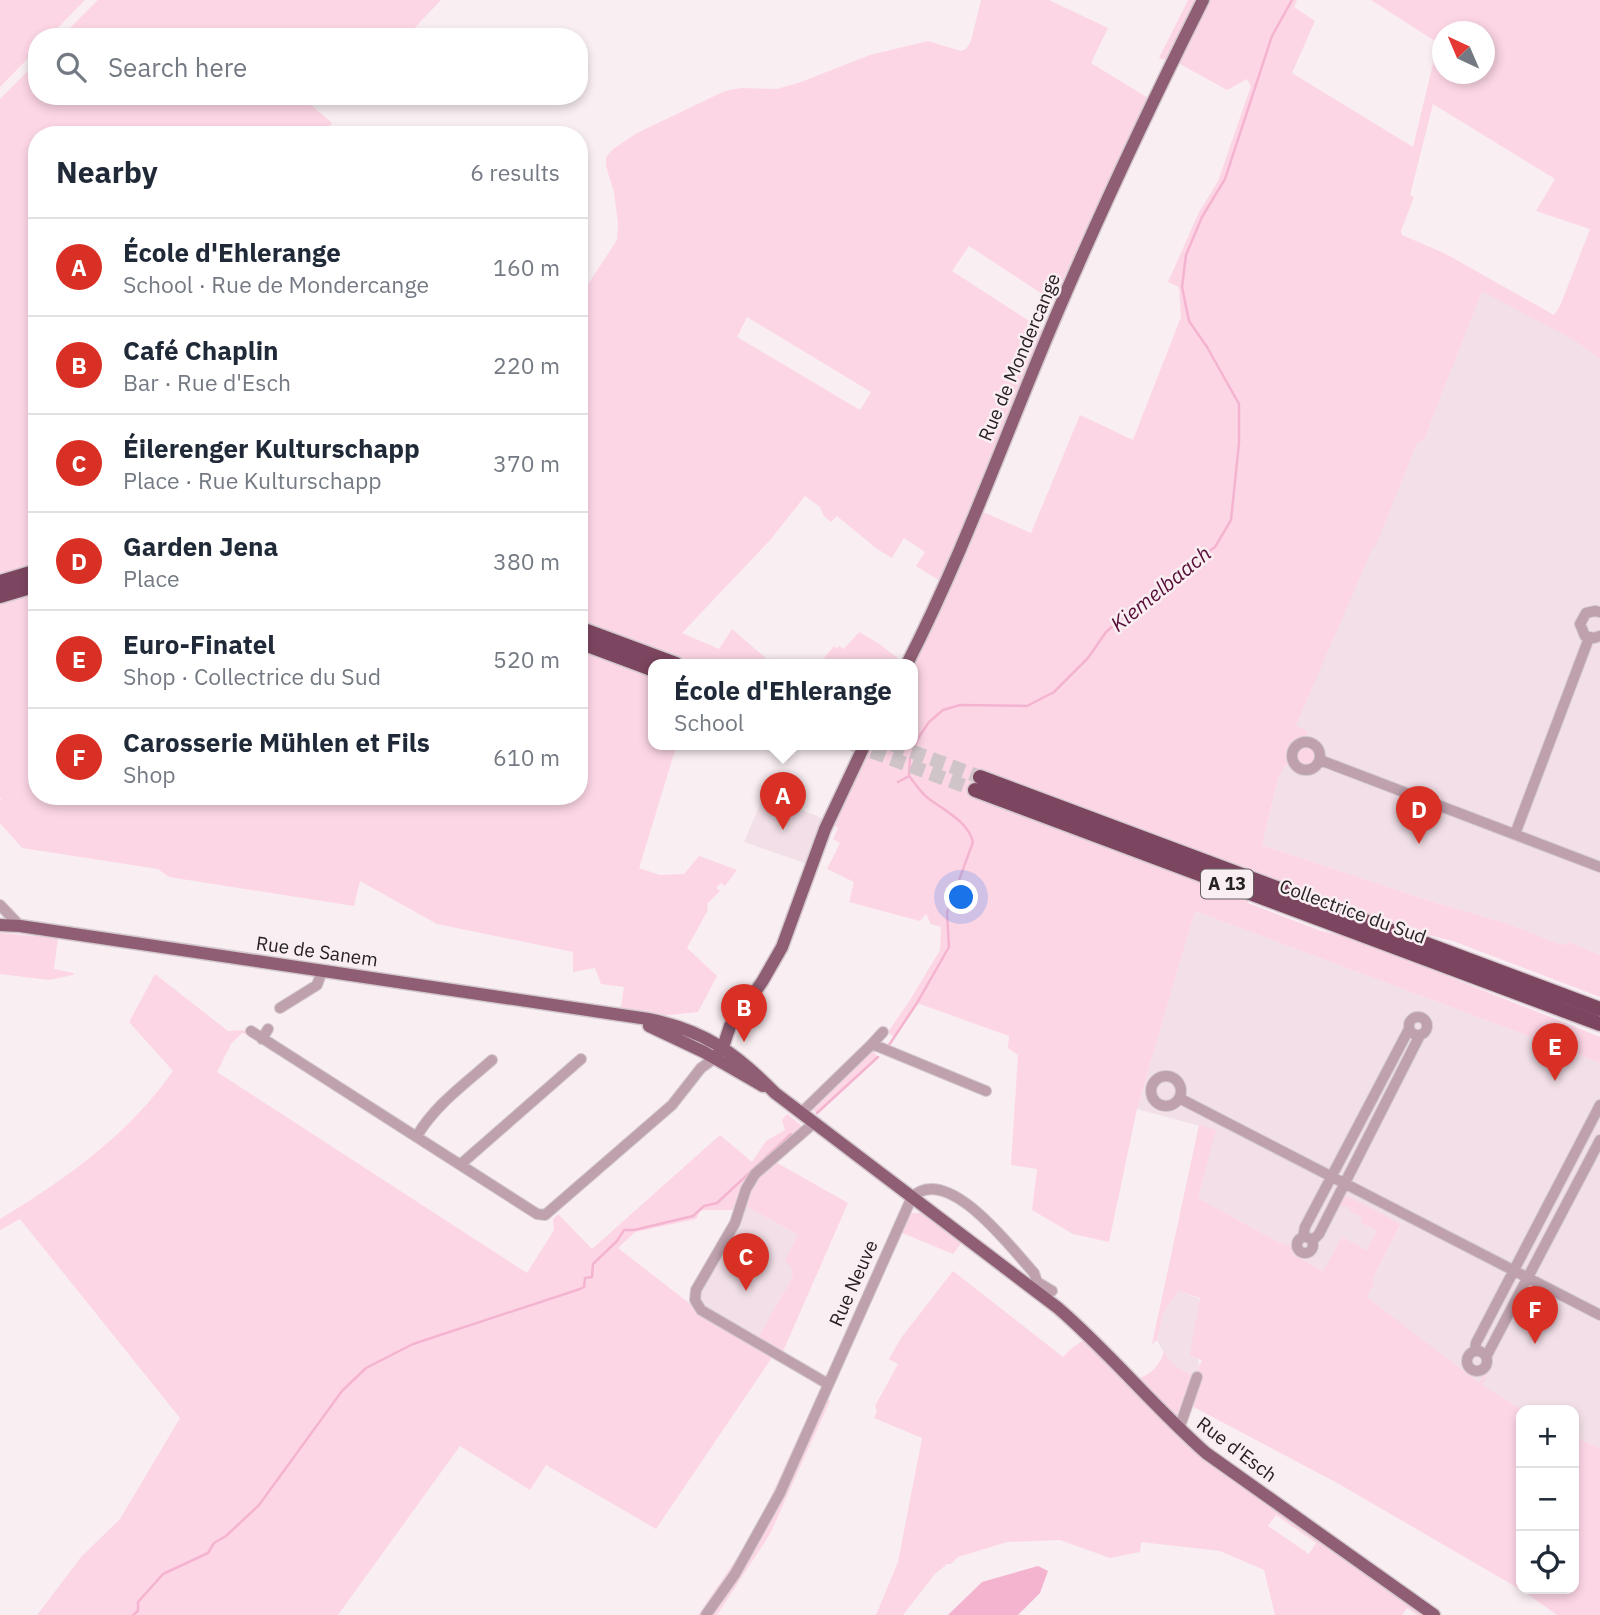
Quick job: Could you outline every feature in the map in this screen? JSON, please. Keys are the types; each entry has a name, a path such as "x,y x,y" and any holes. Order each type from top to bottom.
{"highway":[{"path":"0,582 28,574"},
{"path":"0,596 28,588"},
{"path":"588,631 663,659"},
{"path":"588,645 648,668"},
{"name":"Collectrice du Sud","path":"1600,1009 978,783 1600,1024"}],"main road":[{"name":"Rue de Mondercange","path":"909,659 943,591 1055,318 1203,0"},
{"path":"710,1055 762,982 782,947 825,829 862,750"},
{"name":"Rue de Sanem","path":"0,925 674,1024 717,1044"},
{"name":"Rue de Sanem","path":"609,1014 654,1027 710,1055"},
{"name":"Rue d'Esch","path":"717,1044 750,1067 775,1093"},
{"name":"Rue d'Esch","path":"710,1055 775,1093 1036,1287 1206,1453 1434,1615"}],"street":[{"path":"1515,834 1595,637 1580,629 1580,620 1591,611 1600,612"},
{"path":"1320,760 1600,867"},
{"path":"0,905 20,926"},
{"path":"280,1008 317,985 322,971"},
{"path":"1416,1017 1422,1018 1427,1025 1420,1035 1319,1234 1308,1239 1305,1227 1409,1029 1410,1020 1416,1017"},
{"path":"262,1039 268,1029"},
{"path":"1409,1029 1420,1035"},
{"path":"251,1031 537,1214 545,1215 671,1105 710,1055"},
{"path":"801,1113 883,1032"},
{"path":"872,1044 986,1091"},
{"path":"461,1164 581,1059"},
{"path":"417,1136 437,1108 492,1060"},
{"path":"1180,1098 1600,1315"},
{"path":"1475,1351 1476,1343 1600,1105"},
{"path":"814,1123 755,1174 746,1189 735,1223 696,1290 695,1300 701,1310 828,1384"},
{"path":"1486,1357 1600,1140"},
{"name":"Rue d'Esch","path":"912,1197 918,1191 931,1188 953,1193 980,1215 1034,1273 1036,1287 1052,1291"},
{"name":"Rue Neuve","path":"706,1615 761,1530 912,1197"},
{"path":"1482,1352 1486,1357 1487,1363 1483,1369 1473,1371 1468,1367 1466,1360 1469,1354 1482,1352"},
{"path":"1179,1429 1197,1377"}],"shaded area":[{"path":"0,0 85,0 58,28 28,28 28,58 0,87"},
{"path":"98,0 441,0 415,28 70,28"},
{"path":"981,0 1049,0 1108,28 1091,63 1148,98 1053,301 969,246 952,271 1043,330 940,581 916,566 925,552 904,538 892,558 837,516 831,522 820,507 805,496 771,539 682,633 719,649 732,629 767,659 683,659 588,622 588,284 617,240 618,225 606,157 637,133 725,91 741,88 777,89 870,55 928,41 961,51 966,49 971,41","holes":["747,317 871,392 860,410 737,337"]},
{"path":"1188,0 1297,0 1294,7 1315,21 1292,73 1413,147 1432,68 1432,84 1495,84 1495,21 1432,21 1432,39 1371,0 1600,0 1600,359 1572,339 1482,291 1424,440 1417,443 1376,545 1296,726 1307,731 1306,741 1318,747 1320,760 1307,770 1293,761 1284,767 1279,776 1262,845 1430,901 1506,923 1562,945 1569,942 1600,955 1600,997 1453,941 1420,933 1006,778 981,771 972,794 1249,900 1248,903 1321,931 1350,937 1600,1037 1600,1063 1195,911 1137,1109 1109,1242 1073,1234 1032,1210 1037,1169 1011,1165 1018,1055 1008,1048 1009,1036 917,1003 894,1037 888,1032 940,950 941,927 931,924 926,914 920,921 849,902 854,882 827,869 840,843 833,839 838,828 835,826 840,814 839,809 869,750 918,750 916,659 983,512 1031,533 1080,415 1133,440 1181,317 1179,287 1168,282 1198,214 1218,181 1251,86 1247,79 1227,90 1180,64 1159,58","holes":["1433,104 1555,179 1536,211 1590,229 1554,315 1446,254 1402,235 1401,231 1414,197 1410,195"]},
{"path":"28,71 28,105 311,105 332,123 330,126 28,126 28,566 0,574 0,99"},
{"path":"1482,290 1572,339 1600,359 1600,955 1569,942 1562,945 1506,923 1430,901 1262,845 1281,770 1293,760 1320,760 1318,747 1306,742 1296,726 1417,443 1424,440"},
{"path":"28,595 28,805 588,805 588,652 648,675 648,750 675,750 639,868 660,875 684,874 699,856 737,870 725,886 721,883 716,888 720,891 707,904 708,910 687,948 717,976 698,1012 650,1017 621,1007 624,987 601,984 595,968 573,972 573,952 437,924 360,881 354,906 169,877 158,869 22,848 0,823 0,603"},
{"path":"859,632 899,659 823,659 834,646 836,649 839,646 844,649"},
{"path":"764,795 822,818 805,863 744,842"},
{"path":"1195,911 1600,1063 1600,1448 1579,1439 1579,1405 1516,1406 1481,1385 1492,1366 1490,1365 1479,1384 1367,1297 1374,1283 1372,1280 1401,1225 1344,1205 1362,1217 1360,1222 1377,1231 1367,1250 1342,1237 1324,1271 1293,1254 1292,1245 1284,1245 1198,1198 1215,1130 1137,1109"},
{"path":"0,933 58,938 54,969 74,973 73,975 49,980 0,974"},
{"path":"155,974 228,1031 247,1032 242,1033 231,1044 217,1072 527,1273 554,1230 553,1219 558,1214 592,1249 720,1135 752,1162 766,1141 785,1130 782,1120 787,1114 802,1126 800,1135 772,1160 848,1203 781,1356 775,1353 656,1529 546,1465 530,1490 460,1446 338,1615 37,1615 82,1556 120,1519 180,1418 20,1219 0,1230 0,1219 49,1188 116,1135 136,1116 173,1071 129,1022","holes":["742,1204 798,1235 785,1260 793,1270 792,1278 756,1341 689,1303 618,1248 635,1232 696,1219 700,1211 704,1210 740,1210"]},
{"path":"869,1052 874,1052 878,1057 817,1113 811,1109"},
{"path":"1199,1125 1216,1130 1198,1198 1284,1245 1292,1245 1293,1254 1323,1271 1342,1237 1367,1250 1377,1231 1360,1222 1362,1217 1348,1207 1340,1206 1345,1195 1401,1224 1372,1280 1374,1283 1367,1297 1479,1383 1492,1365 1482,1385 1516,1406 1516,1587 1339,1484 1188,1404 1179,1429 1434,1615 1417,1615 1407,1608 1402,1615 1275,1615 1264,1570 1220,1551 1141,1542 1140,1552 1110,1558 1060,1540 1007,1542 958,1557 935,1574 903,1615 876,1615 898,1562 922,1438 874,1418 877,1411 875,1406 898,1364 889,1359 901,1338 953,1271 1063,1357 1094,1331 1138,1378 1155,1368 1164,1351 1173,1363 1195,1376 1202,1360 1190,1353 1200,1298 1179,1291 1163,1313 1157,1340 1152,1344","holes":["1276,1515 1316,1543 1309,1554 1268,1526"]},
{"path":"742,1204 798,1235 788,1262 793,1270 792,1278 756,1341 689,1303"},
{"path":"913,1213 923,1213 962,1242 953,1254 900,1232 906,1217"},
{"path":"1179,1291 1200,1299 1191,1356 1198,1358 1199,1366 1195,1376 1168,1360 1157,1340 1163,1313"},
{"path":"818,1394 830,1401 770,1534 717,1615 698,1615 754,1533"},
{"path":"1579,1439 1600,1448 1600,1615 1557,1615 1527,1594 1579,1594"},
{"path":"1038,1566 1048,1571 1040,1593 1018,1615 948,1615 982,1582"}],"waterway":[{"name":"Kiemelbaach","path":"918,738 929,722 943,710 960,705 1027,706 1054,692 1088,658 1106,632 1163,583 1215,547 1231,520 1239,443 1239,404 1189,321 1182,287 1186,255 1202,217 1225,179 1272,36 1292,0"},
{"name":"Kiemelbaach","path":"889,1045 949,947 947,913 973,842 961,822 925,796 909,776 913,750"},
{"path":"898,782 909,776"},
{"path":"817,1113 878,1057"},
{"path":"133,1615 138,1611 138,1602 163,1574 208,1553 214,1543 226,1536 259,1505 342,1391 366,1368 413,1344 584,1287 585,1278 592,1277 593,1264 617,1241 624,1230 693,1216 704,1206 717,1203 791,1134"}],"tunnel":[{"path":"868,750 975,790"},
{"path":"908,750 980,777"}],"place":[{"name":"École d'Ehlerange","path":"783,830"},
{"name":"Garden Jena","path":"1419,844"},
{"name":"Café Chaplin","path":"744,1042"},
{"name":"Euro-Finatel","path":"1555,1081"},
{"name":"Éilerenger Kulturschapp","path":"746,1291"},
{"name":"Carosserie Mühlen et Fils","path":"1535,1344"}]}
